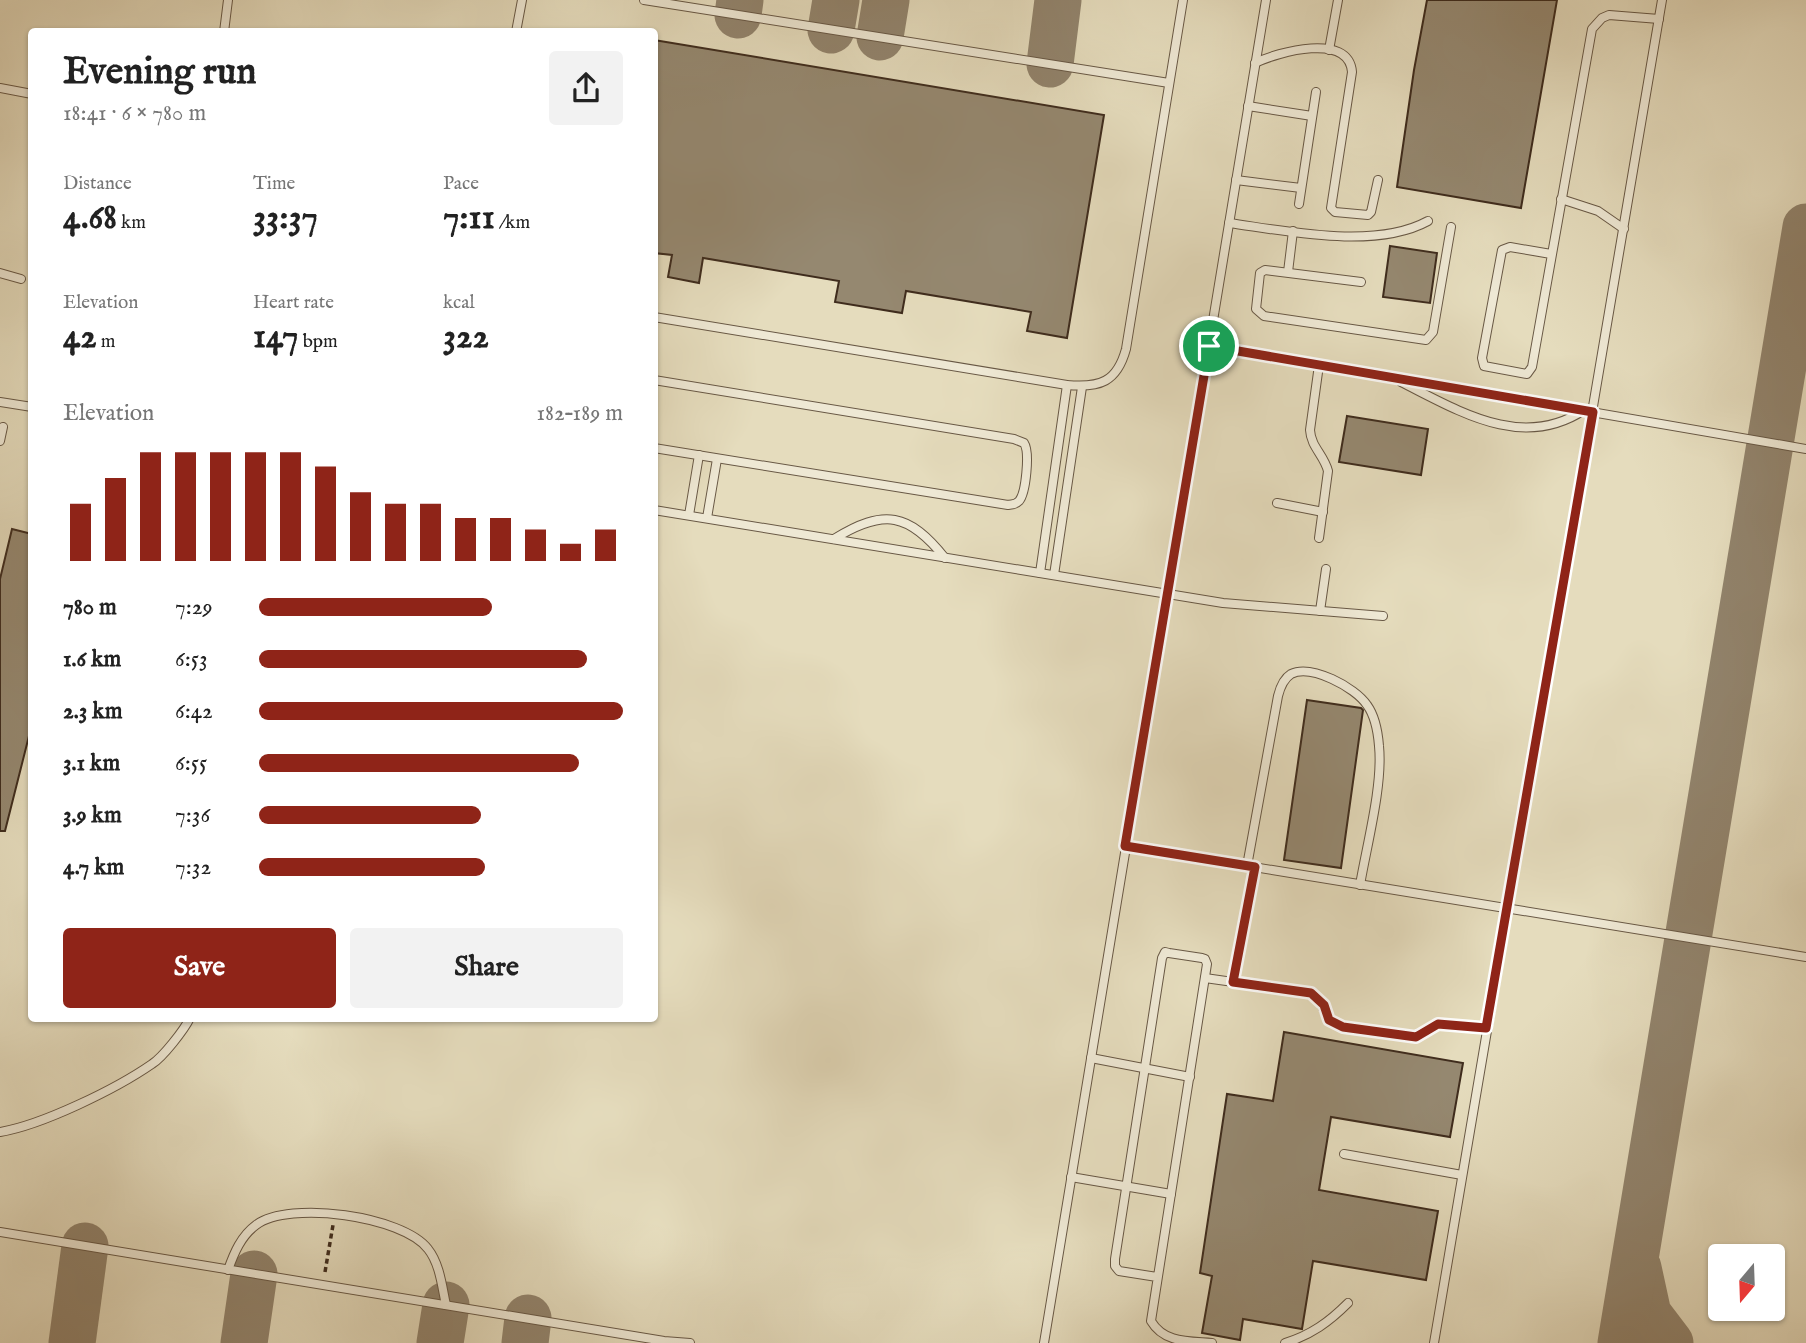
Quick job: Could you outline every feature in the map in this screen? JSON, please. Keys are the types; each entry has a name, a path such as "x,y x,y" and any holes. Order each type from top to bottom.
{"lane":[{"path":"224,28 228,0"},
{"path":"517,28 522,0"},
{"path":"644,0 1169,83"},
{"path":"658,318 1082,387 1097,386 1112,377 1122,364 1183,0"},
{"path":"1044,1343 1266,0"},
{"path":"1329,50 1338,0"},
{"path":"1434,1343 1588,411 1624,229 1662,0"},
{"path":"1552,254 1510,247 1502,250 1482,358 1484,366 1522,373 1530,371 1552,254 1592,29 1609,15 1659,19"},
{"path":"1255,63 1284,52 1329,50 1346,55 1352,72 1331,208 1335,212 1368,215 1378,180"},
{"path":"0,88 28,93"},
{"path":"1298,204 1315,92"},
{"path":"1248,106 1312,116"},
{"path":"1236,180 1301,188"},
{"path":"1561,199 1598,211 1624,229"},
{"path":"1229,223 1371,237 1413,229 1428,221"},
{"path":"1361,282 1270,269 1260,273 1255,304 1259,314 1426,340 1433,332 1451,227"},
{"path":"1288,272 1293,231"},
{"path":"0,273 22,279"},
{"path":"1209,346 1806,449"},
{"path":"1319,365 1310,430 1311,439 1328,471 1320,538"},
{"path":"1393,377 1477,418 1508,427 1541,428 1588,411"},
{"path":"658,381 1014,439 1024,443 1028,453 1021,497 1018,502 1008,505 658,449"},
{"path":"1040,573 1067,385"},
{"path":"1054,575 1082,387"},
{"path":"0,402 28,406"},
{"path":"0,441 4,427"},
{"path":"689,515 699,456"},
{"path":"707,518 717,459"},
{"path":"1277,503 1323,512"},
{"path":"658,511 1223,603 1383,616"},
{"path":"834,539 864,522 894,520 909,524 922,532 945,558"},
{"path":"1320,611 1326,569"},
{"path":"1233,982 1278,696 1282,683 1290,674 1303,671 1337,681 1367,705 1375,724 1379,747 1379,774 1360,885"},
{"path":"1125,846 1806,957"},
{"path":"1157,1277 1125,1273 1115,1266 1163,955 1169,953 1205,959 1207,964 1151,1321 1165,1336 1212,1343"},
{"path":"1205,978 1311,993 1324,1005 1329,1020 1343,1027 1416,1037 1438,1024 1486,1028"},
{"path":"0,1132 34,1123 121,1082 155,1062 187,1022"},
{"path":"1091,1058 1190,1077"},
{"path":"1344,1154 1462,1174"},
{"path":"1071,1177 1171,1194"},
{"path":"228,1270 237,1245 256,1224 283,1213 314,1212 363,1219 401,1230 428,1248 439,1270 446,1305"},
{"path":"0,1232 664,1341 690,1343"},
{"path":"1285,1343 1304,1337 1328,1323 1348,1303"}],"path":[{"path":"323,1285 334,1215"}],"building":[{"path":"1427,0 1557,0 1521,208 1397,187"},
{"path":"658,41 1104,115 1067,338 1027,331 1031,312 906,291 902,313 835,302 839,281 703,258 699,283 668,277 672,255 658,253"},
{"path":"1390,246 1437,253 1430,303 1383,297"},
{"path":"1347,416 1428,429 1421,475 1339,462"},
{"path":"12,529 28,533 28,740 5,831 0,831 0,579"},
{"path":"1307,700 1363,710 1341,868 1284,860"},
{"path":"1284,1032 1463,1063 1450,1137 1331,1117 1319,1190 1438,1211 1426,1280 1313,1261 1302,1329 1243,1319 1240,1340 1202,1333 1212,1276 1200,1273 1227,1094 1273,1101"}],"taxiway":[{"path":"738,15 740,0"},
{"path":"831,30 836,0"},
{"path":"880,37 886,0"},
{"path":"1050,64 1058,0"},
{"path":"1621,1343 1806,227"},
{"path":"72,1343 85,1246"},
{"path":"1638,1268 1648,1314 1670,1343"},
{"path":"244,1343 254,1274"},
{"path":"440,1343 446,1305"},
{"path":"525,1343 528,1318"}],"route":[{"path":"1209,346 1593,412 1486,1028 1445,1023 1438,1024 1416,1037 1343,1027 1329,1020 1324,1005 1311,993 1233,982 1255,867 1125,846 1209,346"}]}
